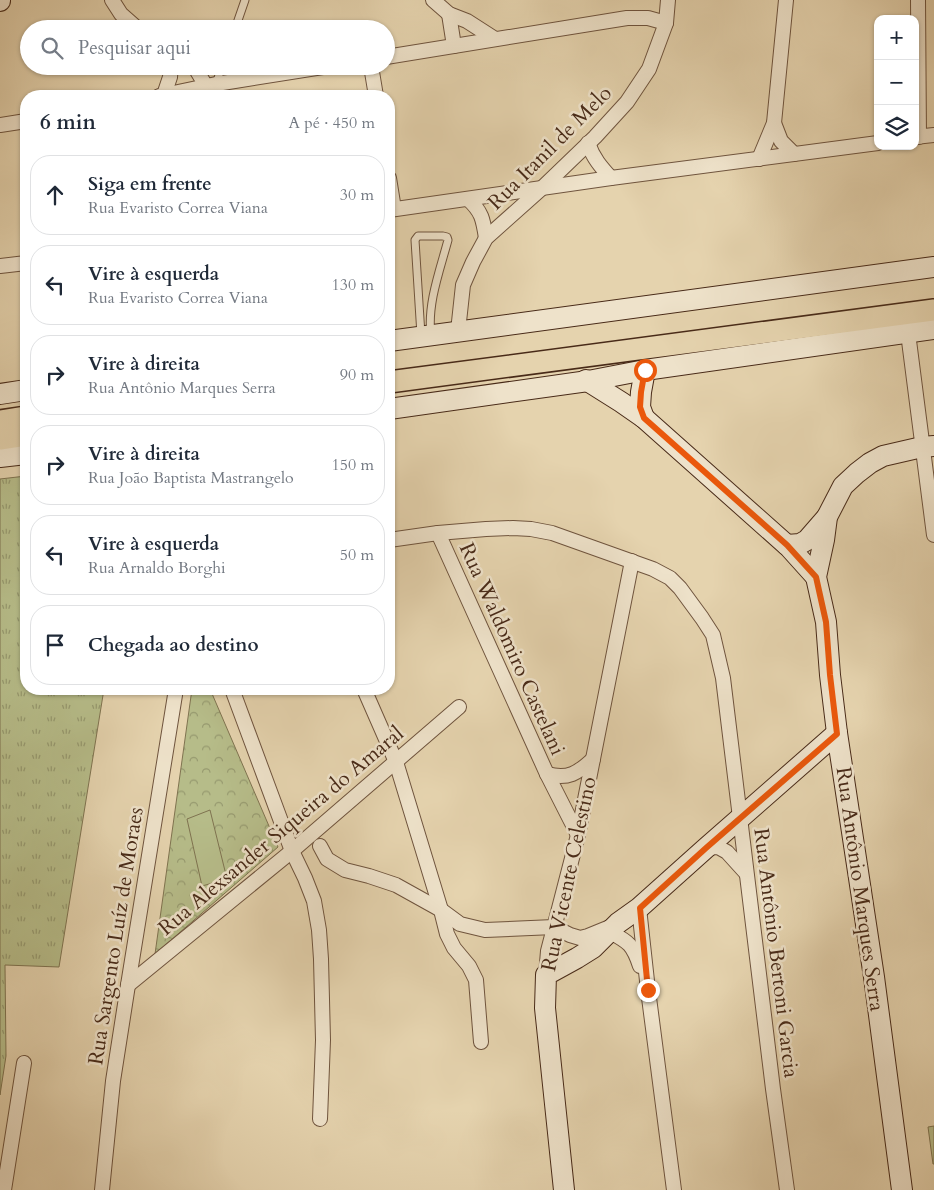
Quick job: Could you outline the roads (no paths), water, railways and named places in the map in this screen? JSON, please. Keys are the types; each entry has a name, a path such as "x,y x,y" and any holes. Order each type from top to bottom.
{"main road":[{"path":"395,367 934,295"},
{"path":"395,381 934,310"},
{"path":"0,421 20,418"},
{"path":"0,439 20,436"}],"street":[{"path":"112,0 121,14 128,20"},
{"path":"434,0 449,14 467,21 495,39"},
{"name":"Rua Itanil de Melo","path":"458,331 463,285 486,238 542,188 627,102 649,69 666,23 668,0"},
{"path":"759,159 774,123 786,0"},
{"path":"917,105 918,0"},
{"path":"449,14 454,46"},
{"path":"395,56 627,18 648,18 666,23"},
{"path":"165,90 170,75"},
{"path":"202,75 211,85"},
{"path":"189,90 273,75"},
{"path":"372,75 375,90"},
{"path":"0,125 20,122"},
{"path":"774,123 781,140 794,154"},
{"path":"919,137 934,135"},
{"path":"588,143 597,163 611,178"},
{"path":"395,208 874,143"},
{"name":"Rua Itanil de Melo","path":"468,198 478,208 486,238"},
{"path":"0,266 20,264"},
{"path":"395,340 934,267"},
{"path":"395,408 934,329"},
{"path":"908,332 928,446 934,535"},
{"path":"644,418 640,407 645,370"},
{"path":"586,380 644,418 787,545 816,577"},
{"path":"0,394 20,391"},
{"name":"Rua Antônio Marques Serra","path":"902,1190 874,977 837,734 826,622 816,577 827,517 843,486 857,472 883,456 928,446"},
{"path":"0,457 20,455"},
{"path":"787,545 800,544 807,540 827,517"},
{"name":"Rua Antônio Bertoni Garcia","path":"395,539 486,529 531,529 552,533 653,569 670,578 691,602 713,635 723,678 739,819 787,1190"},
{"name":"Rua Waldomiro Castelani","path":"438,533 547,774 578,836"},
{"name":"Rua Vicente Celestino","path":"564,1190 545,1008 548,951 578,836 632,561"},
{"name":"Rua Sargento Luíz de Moraes","path":"102,1190 113,1081 175,695"},
{"path":"234,695 292,851 306,878 314,901 319,930 323,1040 320,1119"},
{"path":"367,695 396,762 447,934 454,948 469,966 476,980 481,1042"},
{"name":"Rua Alexsander Siqueira do Amaral","path":"128,985 292,851 459,707"},
{"path":"546,975 593,948 837,734"},
{"path":"547,774 557,777 575,774 593,759"},
{"path":"320,846 327,859 345,870 396,885 441,910 460,924 486,930 554,928 580,938 614,928"},
{"path":"706,848 718,847 727,852 746,873"},
{"path":"640,908 648,990 674,1190"},
{"path":"614,928 634,950 648,990"},
{"path":"4,1190 24,1063"}],"lane":[{"path":"238,20 245,0"},
{"path":"211,85 217,75"},
{"path":"418,236 443,236 447,237 448,240 432,299 426,336 415,240 418,236"}]}
